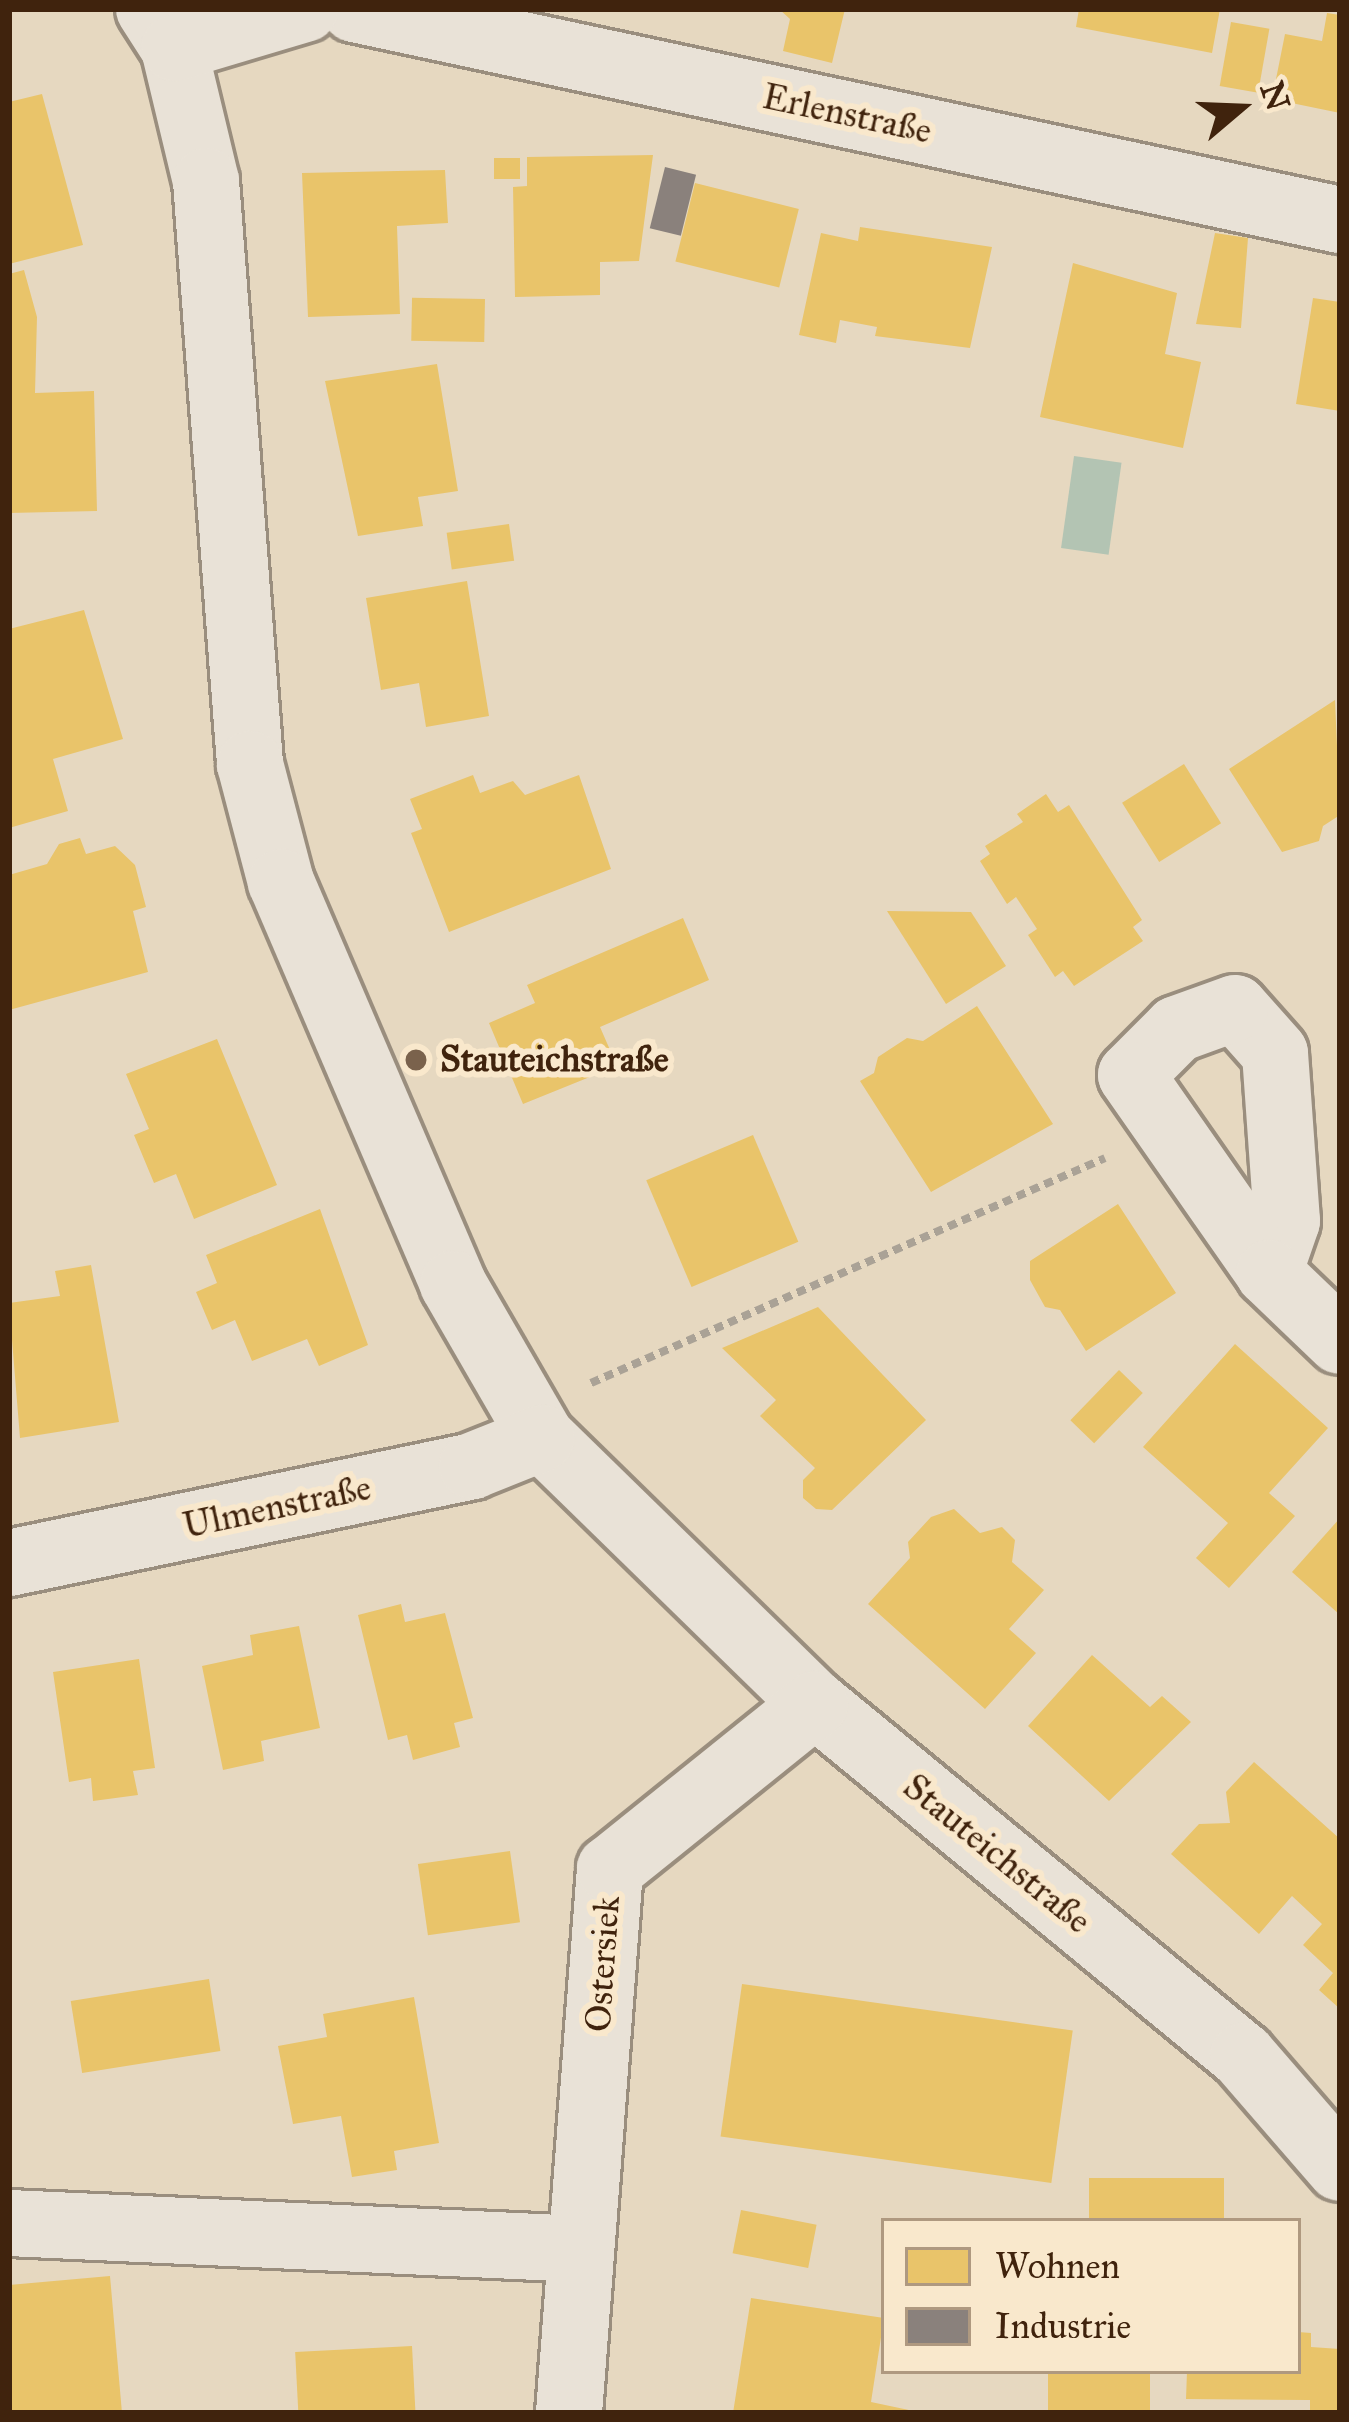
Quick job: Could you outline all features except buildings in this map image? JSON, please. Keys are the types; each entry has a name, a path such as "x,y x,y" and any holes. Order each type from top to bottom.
{"street":[{"path":"161,29 305,9"},
{"name":"Erlenstraße","path":"354,9 1340,220"},
{"name":"Stauteichstraße","path":"161,29 206,181 250,764 281,882 453,1284 542,1438 814,1704 1244,2056 1340,2168"},
{"path":"1269,1273 1287,1221 1275,1053 1235,1008 1177,1029 1130,1076 1269,1273 1340,1341"},
{"name":"Ulmenstraße","path":"9,1563 472,1466 542,1438"},
{"name":"Ostersiek","path":"569,2413 610,1869 814,1704"},
{"path":"9,2222 581,2248"}],"path":[{"path":"542,1438 592,1382 1165,1129"}],"shaded area":[{"path":"1074,456 1122,463 1109,555 1061,548"}],"place":[{"name":"Stauteichstraße","path":"416,1060"}]}
